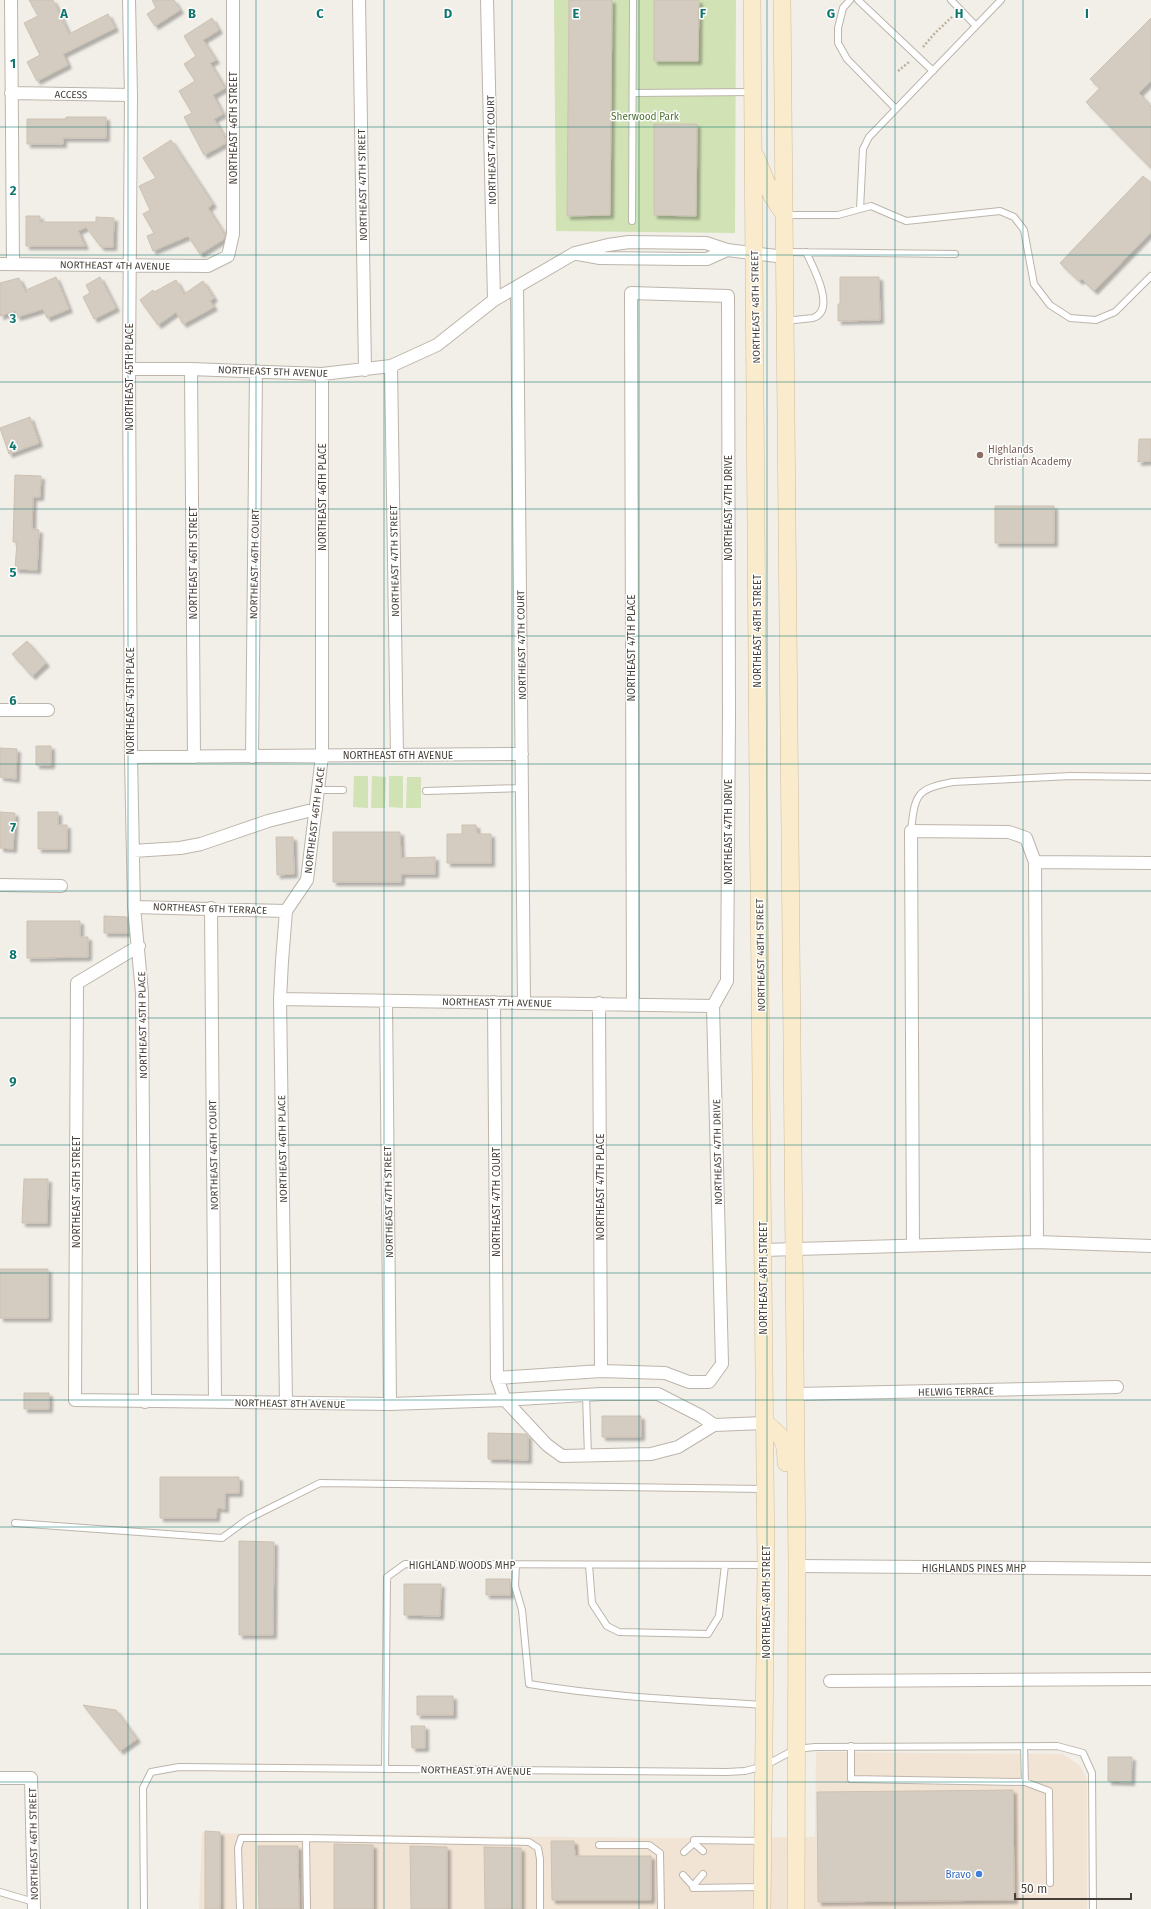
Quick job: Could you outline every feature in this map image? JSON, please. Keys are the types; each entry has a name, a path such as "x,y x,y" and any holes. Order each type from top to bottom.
{"main road":[{"name":"NORTHEAST 48TH STREET","path":"752,0 752,147 766,1489 762,1909"},
{"path":"782,0 797,1566 796,1909"},
{"path":"752,147 772,196 784,215"},
{"path":"765,1423 780,1433 786,1447 785,1504 788,1574 797,1608"}],"street":[{"path":"11,0 13,264"},
{"name":"NORTHEAST 45TH PLACE","path":"129,0 131,95 129,369 132,851 134,907 139,946 142,993 146,1402"},
{"name":"NORTHEAST 46TH STREET","path":"228,256 233,234 234,0"},
{"name":"NORTHEAST 47TH STREET","path":"359,0 365,370"},
{"name":"NORTHEAST 47TH COURT","path":"487,0 494,300"},
{"name":"ACCESS","path":"11,93 131,95"},
{"name":"NORTHEAST 5TH AVENUE","path":"129,369 191,369 322,374 391,366 437,345 494,300 575,253 608,245 629,242 706,243 727,250 754,254 785,255"},
{"path":"575,253 600,258 707,259 727,250"},
{"name":"NORTHEAST 4TH AVENUE","path":"0,264 208,266 228,256"},
{"name":"NORTHEAST 47TH COURT","path":"517,288 524,1002"},
{"name":"NORTHEAST 47TH PLACE","path":"633,1004 631,293 728,296"},
{"name":"NORTHEAST 47TH DRIVE","path":"601,1371 665,1373 689,1382 709,1382 722,1364 713,1006 727,981 729,724 728,296"},
{"name":"NORTHEAST 47TH STREET","path":"391,366 397,756"},
{"name":"NORTHEAST 46TH STREET","path":"191,369 194,757"},
{"name":"NORTHEAST 46TH COURT","path":"252,757 256,371"},
{"name":"NORTHEAST 46TH PLACE","path":"286,1403 280,999 286,911 307,880 322,756 322,374"},
{"path":"0,710 48,710"},
{"name":"NORTHEAST 6TH AVENUE","path":"131,757 522,754"},
{"path":"132,851 180,848 201,844 268,821 316,810"},
{"path":"913,1245 911,831 1009,832 1026,838 1035,862 1037,1242"},
{"path":"1035,862 1151,863"},
{"path":"0,885 61,886"},
{"name":"NORTHEAST 6TH TERRACE","path":"134,907 286,911"},
{"name":"NORTHEAST 46TH COURT","path":"211,908 215,1402"},
{"name":"NORTHEAST 45TH STREET","path":"75,1400 77,983 139,946"},
{"name":"NORTHEAST 7TH AVENUE","path":"280,999 713,1006"},
{"name":"NORTHEAST 47TH STREET","path":"386,1001 390,1404"},
{"name":"NORTHEAST 47TH COURT","path":"494,1002 497,1378 505,1400"},
{"name":"NORTHEAST 47TH PLACE","path":"599,1003 601,1371"},
{"path":"763,1250 1037,1242 1151,1246"},
{"path":"497,1378 601,1371"},
{"name":"HELWIG TERRACE","path":"795,1394 1117,1387"},
{"name":"NORTHEAST 8TH AVENUE","path":"75,1400 390,1404 505,1400 586,1395 658,1394 701,1416 714,1425"},
{"path":"505,1400 547,1445 562,1456 651,1454 678,1447 714,1425 765,1423"},
{"name":"HIGHLANDS PINES MHP","path":"797,1566 1151,1569"},
{"path":"830,1681 1151,1679"},
{"name":"NORTHEAST 46TH STREET","path":"0,1778 31,1778 34,1906"}],"lane":[{"path":"632,221 633,0"},
{"path":"850,0 843,8 838,28 838,43 847,59 896,109"},
{"path":"858,0 933,71"},
{"path":"951,0 976,26"},
{"path":"860,209 863,149 869,137 1001,0"},
{"path":"633,93 752,92"},
{"path":"784,215 838,215 871,206 906,221 1000,211 1014,217 1024,230 1034,284 1050,305 1070,318 1096,320 1115,312 1151,276"},
{"path":"785,255 806,252 955,254"},
{"path":"785,321 817,317 823,309 823,295 806,252"},
{"path":"911,831 914,807 918,796 925,789 937,785 953,782 1071,776 1151,777"},
{"path":"426,791 522,788"},
{"path":"318,790 343,790"},
{"path":"586,1395 588,1456"},
{"path":"15,1523 222,1538 248,1519 320,1483 766,1489"},
{"name":"HIGHLAND WOODS MHP","path":"385,1769 387,1577 405,1564 766,1565"},
{"path":"516,1564 515,1586 522,1610 529,1684 563,1690 671,1700 765,1705"},
{"path":"589,1565 592,1603 607,1626 619,1632 708,1634 719,1616 725,1565"},
{"name":"NORTHEAST 9TH AVENUE","path":"144,1909 143,1788 151,1772 179,1767 727,1772 745,1771 764,1766 796,1749 815,1746 1057,1746 1083,1753 1092,1773 1093,1909"},
{"path":"851,1746 851,1780 1025,1782 1049,1791 1050,1883"},
{"path":"1024,1746 1025,1782"},
{"path":"240,1909 238,1848 241,1838 529,1842 538,1848 540,1859 540,1909"},
{"path":"306,1838 307,1909"},
{"path":"684,1852 694,1843 694,1840 763,1841"},
{"path":"694,1843 703,1851"},
{"path":"599,1845 649,1845 660,1853 661,1909"},
{"path":"683,1874 693,1888 763,1887"},
{"path":"693,1886 703,1874"},
{"path":"0,1892 34,1906"}],"shaded area":[{"path":"816,1752 1063,1754 1080,1766 1087,1780 1087,1909 199,1909 202,1833 661,1838 815,1837"}],"green space":[{"name":"Sherwood Park","path":"554,0 736,0 735,233 556,231"},
{"path":"354,776 368,776 368,808 353,807"},
{"path":"372,776 386,777 385,808 371,808"},
{"path":"389,776 403,776 403,808 389,807"},
{"path":"407,777 421,777 421,808 406,808"}],"building":[{"path":"29,0 53,0 69,34 108,14 115,28 63,54 68,65 37,81 27,62 40,55 24,23 38,16"},
{"path":"152,0 174,0 180,10 155,26 147,14 156,8"},
{"path":"569,0 612,0 610,215 567,216"},
{"path":"654,0 699,0 698,61 654,61"},
{"path":"212,18 219,30 203,40 216,60 210,63 225,88 213,95 223,114 214,119 226,139 226,143 204,155 184,117 192,113 179,91 195,81 184,64 196,56 184,36"},
{"path":"1151,18 1151,81 1139,93 1151,106 1151,168 1086,102 1100,88 1090,79"},
{"path":"66,117 106,117 106,138 63,138 63,144 27,144 27,119 66,119"},
{"path":"654,124 697,124 696,216 654,215"},
{"path":"171,140 213,204 208,208 225,235 224,239 200,254 188,236 153,251 147,236 154,233 143,214 150,210 139,186 156,178 143,158"},
{"path":"1143,176 1151,183 1151,232 1094,291 1082,279 1079,281 1060,263"},
{"path":"26,216 40,216 40,222 96,222 96,217 114,218 113,247 101,247 86,227 78,231 85,246 26,246"},
{"path":"56,277 69,309 47,318 43,309 17,317 15,311 0,316 0,283 19,278 26,293 26,290"},
{"path":"100,277 116,308 94,319 83,297 90,293 86,285"},
{"path":"840,277 879,277 880,320 838,321 838,304 840,304"},
{"path":"176,280 184,294 203,281 214,298 210,301 214,307 183,324 176,312 158,325 140,300 153,290 154,292"},
{"path":"30,417 39,443 9,454 0,428"},
{"path":"1139,439 1151,439 1151,461 1138,462"},
{"path":"15,475 41,476 40,497 33,497 32,529 39,530 37,570 15,569 17,542 13,542"},
{"path":"995,506 1054,506 1054,543 995,543"},
{"path":"27,641 46,663 32,676 12,654"},
{"path":"36,746 51,746 51,765 36,765"},
{"path":"0,748 17,749 16,779 0,777"},
{"path":"0,812 15,813 13,849 0,848"},
{"path":"38,812 58,812 58,825 67,825 67,849 38,849"},
{"path":"462,825 476,825 477,834 491,834 491,863 447,863 447,834 462,834"},
{"path":"333,832 400,832 401,858 435,857 435,874 401,874 401,882 333,882"},
{"path":"276,837 293,837 294,874 277,875"},
{"path":"104,916 127,917 129,933 104,933"},
{"path":"27,921 80,921 80,937 88,937 88,957 27,958"},
{"path":"24,1179 48,1179 47,1223 22,1223"},
{"path":"0,1269 48,1269 48,1318 0,1318"},
{"path":"24,1393 49,1393 49,1409 24,1409"},
{"path":"602,1416 641,1416 641,1437 602,1437"},
{"path":"488,1433 526,1434 528,1436 528,1460 488,1459"},
{"path":"160,1477 239,1477 239,1493 225,1493 225,1509 217,1508 216,1518 160,1518"},
{"path":"239,1541 274,1542 273,1635 239,1635"},
{"path":"486,1579 510,1579 510,1595 486,1595"},
{"path":"404,1584 441,1584 440,1616 404,1615"},
{"path":"417,1696 453,1696 453,1715 417,1715"},
{"path":"83,1705 116,1710 137,1739 120,1751"},
{"path":"411,1726 425,1726 425,1748 412,1748"},
{"path":"1108,1757 1132,1757 1131,1782 1108,1781"},
{"path":"1013,1790 1014,1900 818,1902 817,1792"},
{"path":"205,1831 220,1832 220,1909 205,1909"},
{"path":"551,1841 574,1841 575,1856 651,1856 651,1900 552,1900"},
{"path":"334,1844 373,1845 373,1909 334,1909"},
{"path":"258,1846 298,1846 299,1909 259,1909"},
{"path":"410,1846 447,1847 447,1909 411,1909"},
{"path":"484,1847 521,1848 521,1909 485,1909"}],"place":[{"name":"Highlands Christian Academy","path":"980,455"},
{"name":"Bravo","path":"979,1874"}]}
